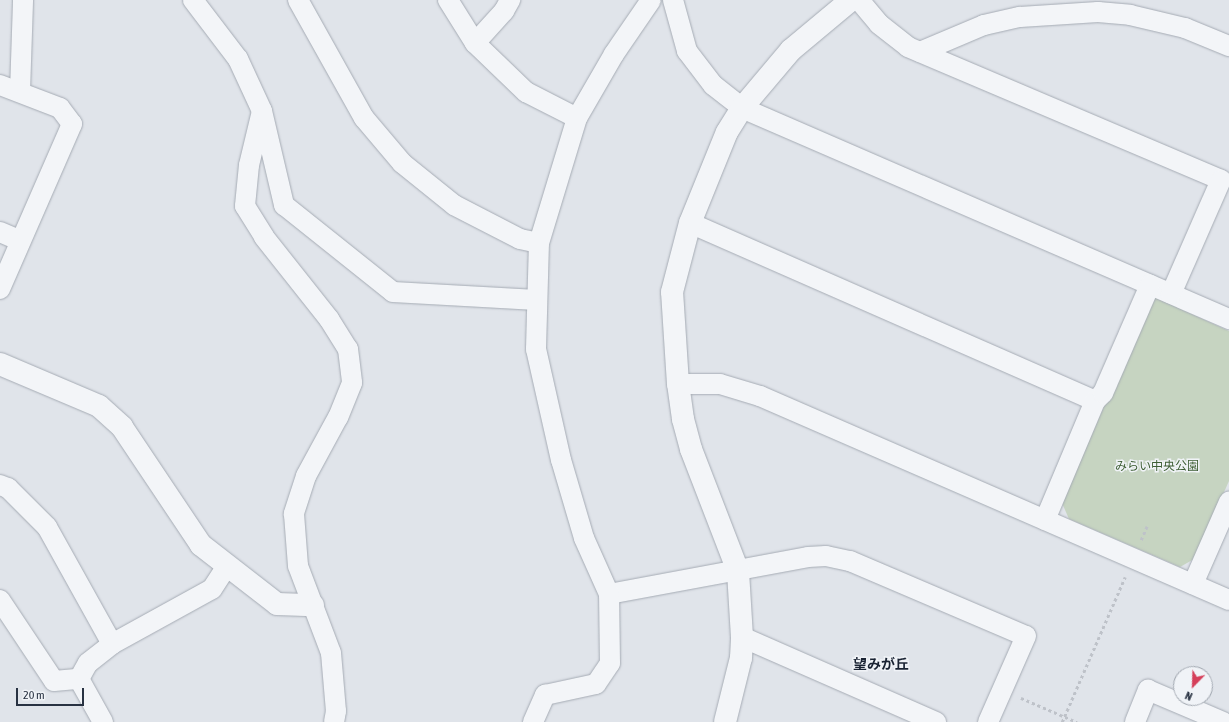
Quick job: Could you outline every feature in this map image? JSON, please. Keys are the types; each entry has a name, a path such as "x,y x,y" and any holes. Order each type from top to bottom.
{"street":[{"path":"20,92 23,0"},
{"path":"193,0 238,59 262,111 284,205 393,292 537,300"},
{"path":"298,0 364,118 402,163 454,205 520,239 539,243"},
{"path":"448,0 475,43 526,92 577,118"},
{"path":"475,43 504,11 510,0"},
{"path":"533,722 545,695 596,684 610,663 609,594 584,538 560,460 536,349 539,243 577,118 614,54 650,0"},
{"path":"673,0 686,51 713,85 742,108 1229,319"},
{"path":"725,722 735,686 742,637 738,571 691,449 678,384 672,292 690,223 718,151 742,108 791,50 851,0"},
{"path":"860,0 880,24 908,47 1221,180 1171,294"},
{"path":"920,52 984,25 1020,16 1098,12 1130,15 1178,26 1229,46"},
{"path":"0,85 60,108 72,124 20,240 0,289"},
{"path":"262,111 249,166 245,206 264,237 333,325 348,349 352,383 338,417 306,476 294,514 298,566 331,653 336,711 334,722"},
{"path":"690,223 1095,401"},
{"path":"0,232 20,240"},
{"path":"1045,520 1095,401 1103,393 1150,285"},
{"path":"0,364 99,406 116,422 201,545 277,604 313,604"},
{"path":"678,384 720,384 760,396 1229,600"},
{"path":"0,485 8,488 47,527 112,644"},
{"path":"1193,584 1229,502"},
{"path":"609,594 826,556 850,561 1026,636 988,722"},
{"path":"79,679 88,663 112,644 212,589 227,566"},
{"path":"0,600 54,681 79,679"},
{"path":"742,637 936,722"},
{"path":"79,679 103,722"},
{"path":"1134,722 1148,690 1223,722"}],"path":[{"path":"1062,722 1133,558"},
{"path":"1003,690 1077,722"}],"green space":[{"name":"みらい中央公園","path":"1152,296 1229,331 1229,481 1194,559 1180,567 1069,519 1062,503"}],"district":[{"name":"望みが丘","path":"881,664"}]}
